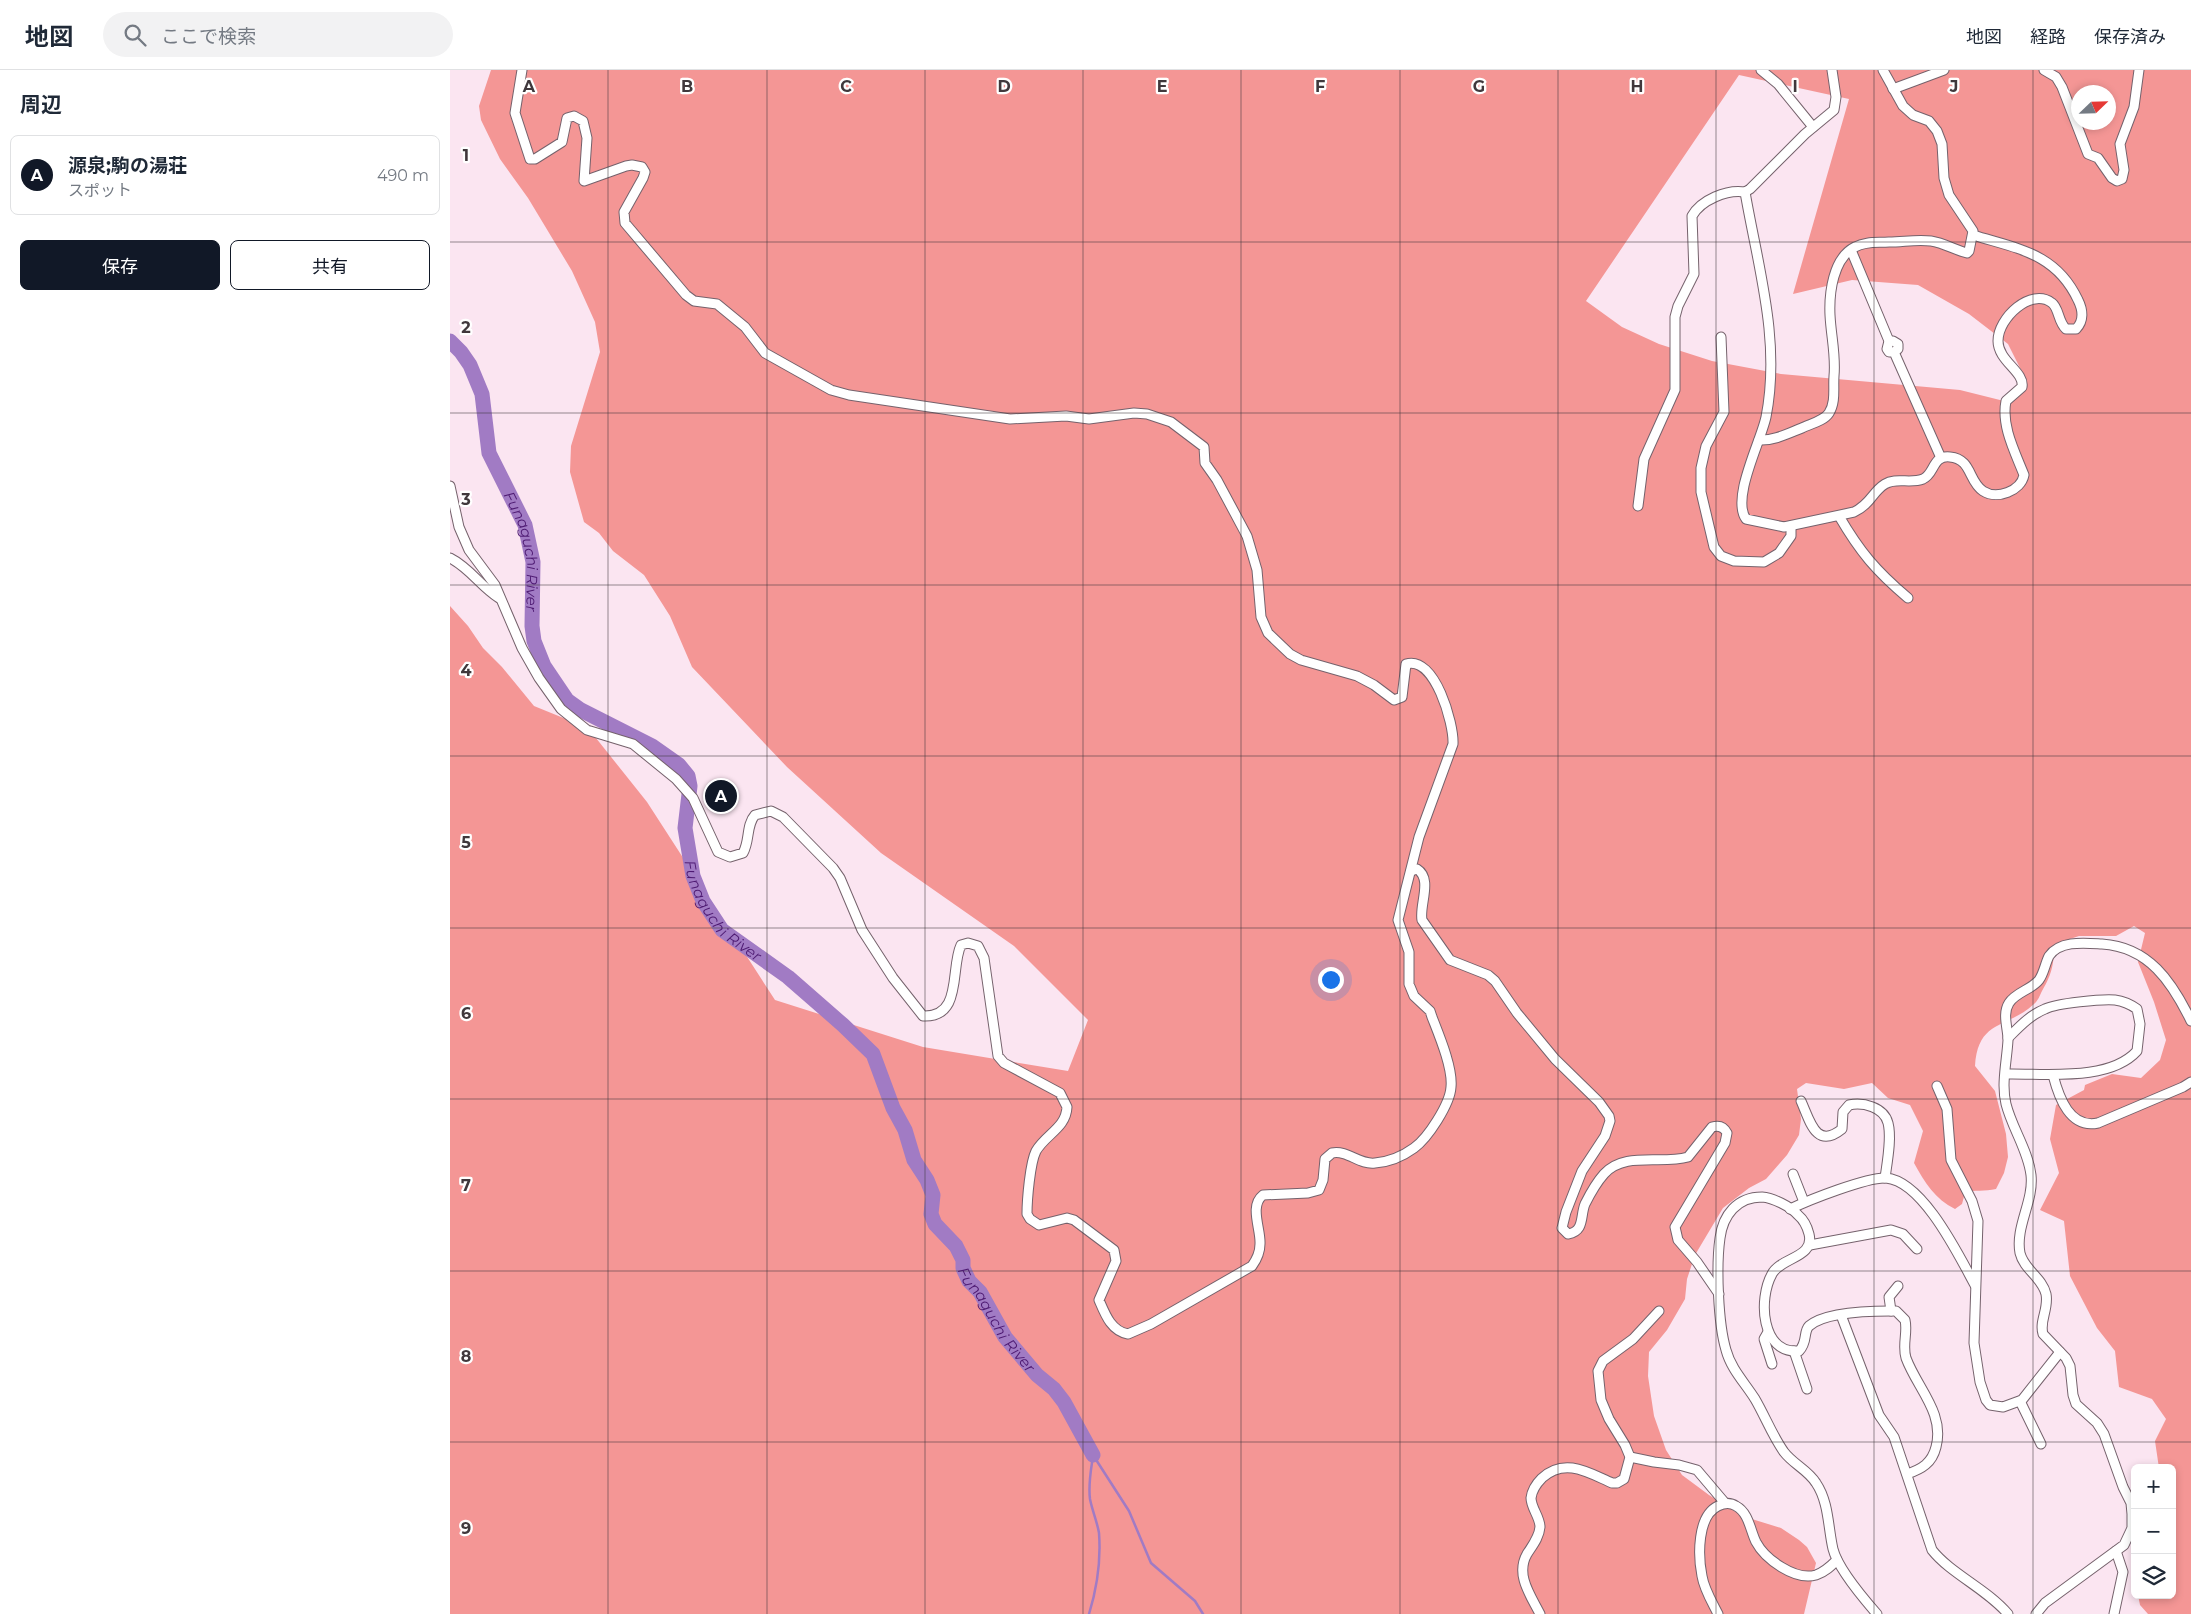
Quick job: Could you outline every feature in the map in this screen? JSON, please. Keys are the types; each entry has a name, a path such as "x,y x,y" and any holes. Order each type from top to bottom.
{"street":[{"path":"450,486 459,527 469,550 495,585 522,648 539,678 561,709 587,730 633,744 676,778 693,798 718,852 730,857 743,853 746,848 749,827 755,815 771,811 783,817 833,868 840,878 862,930 919,1013 926,1016 934,1014 946,1006 953,993 961,946 968,943 978,946 984,958 998,1056 1004,1063 1060,1093 1067,1107 1063,1122 1036,1152 1027,1214 1030,1219 1039,1225 1067,1218 1074,1220 1114,1250 1116,1261 1099,1300 1113,1327 1122,1333 1128,1334 1151,1324 1252,1266 1257,1259 1260,1246 1256,1209 1259,1198 1263,1195 1308,1193 1319,1190 1323,1180 1323,1164 1328,1155 1332,1153 1343,1153 1369,1164 1387,1161 1405,1154 1422,1141 1439,1116 1450,1094 1450,1077 1430,1011 1414,996 1409,984 1409,952 1398,920 1419,837 1454,744 1450,723 1436,683 1422,668 1410,663 1404,667 1402,697 1394,700 1374,685 1357,676 1301,660 1290,654 1272,638 1261,617 1258,578 1246,536 1217,480 1205,463 1205,450 1202,444 1171,422 1147,414 1134,413 1089,419 1066,416 1010,419 895,402 831,390 765,353 745,327 717,304 694,301 686,295 625,223 624,212 644,178 644,170 632,165 619,168 591,180 584,180 587,138 583,121 574,116 568,117 562,142 535,159 530,159 515,113 522,70"},
{"path":"1761,70 1778,84 1813,127"},
{"path":"1638,506 1644,459 1675,390 1675,317 1678,306 1694,274 1692,216 1696,210 1727,192 1736,190 1745,192 1756,184 1813,127 1834,110 1836,97 1832,70"},
{"path":"1759,440 1773,439 1785,435 1815,422 1829,412 1834,400 1836,358 1830,316 1831,303 1837,269 1841,260 1851,250 1856,246 1874,242 1931,241 1967,253 1973,235 1971,226 1949,195 1944,178 1942,144 1937,131 1929,121 1914,115 1903,106 1883,70"},
{"path":"1893,89 1944,70"},
{"path":"2044,70 2056,77 2062,87 2088,154 2098,158 2112,178 2117,181 2122,179 2124,170 2120,144 2134,107 2139,70"},
{"path":"1745,192 1770,326 1770,387 1766,417 1745,486 1741,507 1742,514 1746,519 1774,526 1791,526 1839,516 1864,508 1885,484 1892,481 1924,479 1930,474 1933,466 1941,458 1953,457 1961,460 1968,466 1982,490 1986,492 2002,493 2015,490 2023,482 2024,475 2008,432 2004,412 2006,401 2023,384 2020,377 2002,354 1998,341 1999,332 2009,313 2015,307 2042,299 2050,301 2055,305 2060,324 2066,329 2076,329 2080,324 2082,316 2080,304 2071,286 2048,262 2030,252 1973,235"},
{"path":"1851,250 1889,341 1887,349 1890,352 1894,352 1941,458"},
{"path":"1721,337 1724,412 1706,446 1701,468 1701,492 1714,547 1721,556 1734,561 1764,562 1779,552 1791,536 1791,526"},
{"path":"1839,516 1859,550 1876,569 1908,598"},
{"path":"450,558 463,564 492,594 500,598"},
{"path":"1411,871 1416,869 1424,880 1420,913 1422,920 1450,960 1488,975 1495,981 1517,1013 1555,1059 1599,1102 1609,1116 1610,1121 1605,1136 1582,1171 1566,1212 1562,1228 1564,1232 1568,1234 1574,1233 1580,1227 1584,1206 1607,1171 1628,1162 1688,1157 1712,1127 1721,1126 1725,1129 1727,1133 1725,1142 1675,1226 1678,1240 1697,1262 1719,1294"},
{"path":"2036,1614 2045,1603 2128,1539 2132,1528 2131,1503 2123,1487 2104,1434 2097,1423 2076,1404 2071,1386 2070,1366 2060,1352 2042,1334 2042,1321 2047,1310 2046,1294 2043,1286 2031,1273 2020,1253 2025,1217 2032,1189 2031,1174 2006,1104 2008,1038 2006,1009 2010,1002 2038,981 2053,951 2064,945 2071,944 2115,945 2142,956 2161,974 2191,1021"},
{"path":"2006,1074 2053,1076 2106,1068 2125,1061 2137,1051 2140,1036 2137,1009 2127,1003 2114,1000 2053,1006 2037,1013 2008,1038"},
{"path":"2053,1076 2056,1088 2074,1119 2086,1125 2098,1123 2191,1082"},
{"path":"1938,1086 1947,1109 1951,1160 1972,1201 1978,1221 1974,1343 1983,1392 1990,1405 1996,1407 2012,1405 2020,1401 2029,1393 2060,1352"},
{"path":"1801,1102 1816,1133 1821,1136 1836,1134 1842,1129 1843,1112 1849,1105 1874,1107 1882,1112 1888,1124 1885,1178"},
{"path":"1792,1174 1804,1202"},
{"path":"1790,1208 1871,1180 1885,1178 1901,1184 1924,1203 1948,1237 1975,1285"},
{"path":"1810,1245 1804,1220 1790,1208 1770,1198 1761,1197 1746,1201 1729,1211 1724,1220 1719,1248 1719,1294 1724,1339 1729,1358 1755,1399 1774,1437 1783,1450 1816,1483 1821,1493 1833,1550 1858,1591 1877,1614"},
{"path":"1907,1474 1921,1469 1932,1457 1937,1442 1938,1425 1932,1408 1904,1352 1904,1320 1896,1311 1891,1310 1841,1315 1810,1326 1807,1330 1806,1343 1799,1351 1794,1351 1780,1347 1768,1332 1765,1313 1768,1282 1776,1267 1802,1254 1810,1245 1892,1230 1903,1234 1917,1249"},
{"path":"1891,1310 1889,1297 1898,1286"},
{"path":"1540,1614 1522,1575 1524,1561 1536,1542 1540,1529 1532,1503 1533,1490 1545,1476 1564,1467 1576,1468 1617,1483 1624,1479 1630,1457 1626,1445 1609,1419 1601,1400 1598,1371 1603,1361 1633,1339 1658,1312"},
{"path":"1841,1315 1879,1415 1894,1437 1932,1550 1994,1598 2008,1614"},
{"path":"1768,1332 1764,1339 1772,1364"},
{"path":"1794,1351 1807,1389"},
{"path":"2020,1401 2041,1444"},
{"path":"1630,1457 1697,1470 1725,1503"},
{"path":"1718,1614 1702,1578 1700,1560 1703,1529 1707,1514 1725,1503 1734,1505 1744,1512 1760,1547 1771,1558 1789,1570 1801,1575 1816,1575 1826,1570 1838,1560"},
{"path":"2114,1614 2123,1572 2116,1550"}],"shaded area":[{"path":"491,70 2191,70 2191,1614 2148,1614 2140,1605 2139,1599 2176,1599 2176,1464 2158,1464 2155,1441 2166,1419 2152,1399 2119,1387 2115,1351 2097,1328 2070,1276 2064,1221 2040,1210 2059,1173 2050,1139 2056,1105 2084,1090 2085,1085 2112,1074 2141,1078 2160,1060 2166,1040 2154,1002 2138,962 2145,933 2134,926 2116,936 2079,936 2055,944 2050,973 2037,1001 2024,1012 1988,1032 1982,1040 1977,1051 1975,1066 1995,1091 2006,1134 2008,1157 2004,1173 1996,1189 1965,1193 1962,1204 1955,1209 1931,1190 1914,1163 1923,1131 1910,1105 1888,1098 1872,1083 1844,1089 1806,1083 1797,1089 1801,1119 1799,1135 1787,1155 1766,1179 1749,1188 1723,1208 1695,1255 1687,1279 1685,1299 1667,1330 1649,1352 1648,1376 1654,1416 1666,1450 1682,1475 1742,1516 1781,1528 1807,1547 1816,1563 1804,1614 450,1614 450,606 468,626 483,648 502,667 534,706 588,728 647,802 775,1000 923,1047 1068,1071 1088,1020 1014,946 881,853 787,767 692,667 670,616 644,575 613,551 599,533 584,522 570,472 571,446 600,352 595,322 572,271 528,198 500,159 481,120 479,106","holes":["1739,75 1849,99 1793,294 1852,280 1918,285 1969,314 2008,344 2022,372 2012,403 1960,390 1781,374 1712,361 1659,344 1622,327 1586,301"]}],"waterway":[{"name":"Funaguchi River","path":"450,341 470,365 482,394 489,453 525,525 533,562 532,626 534,641 544,666 567,700 581,710 652,746 679,765 688,776 690,786 685,828 693,876 703,901 722,930 788,977 873,1054 893,1108 905,1130 914,1160 927,1180 933,1195 931,1214 935,1224 956,1246 963,1260 963,1268 969,1281 980,1292 1005,1337 1037,1375 1054,1389 1064,1402 1093,1455"},
{"path":"1093,1455 1129,1511 1151,1563 1195,1601 1203,1614"},
{"path":"1089,1614 1099,1564 1099,1533 1089,1493 1093,1456"}],"place":[{"name":"源泉;駒の湯荘","path":"721,796"}]}
